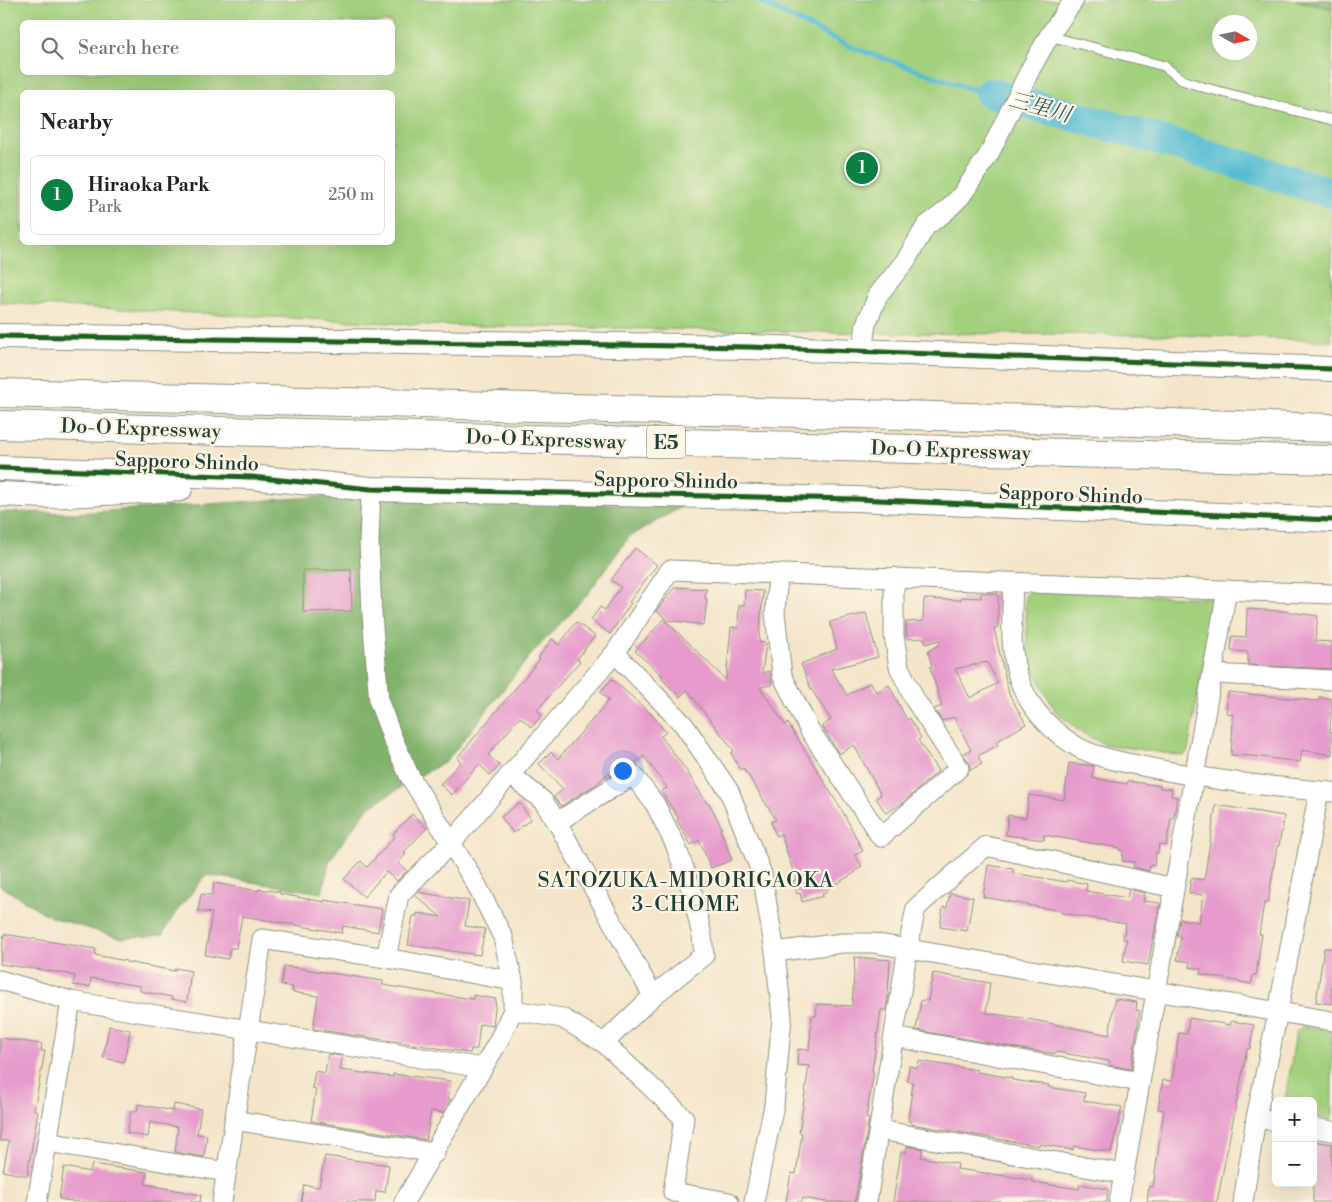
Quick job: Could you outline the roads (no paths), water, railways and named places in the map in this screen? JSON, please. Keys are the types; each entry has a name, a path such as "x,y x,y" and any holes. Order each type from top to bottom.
{"highway":[{"name":"Do-O Expressway","path":"0,393 911,415 1332,428"},
{"name":"Do-O Expressway","path":"0,424 1332,460"}],"street":[{"path":"862,352 866,324 878,295 906,260 926,226 945,212 961,196 989,154 1031,68 1049,36 1074,0"},
{"path":"7,335 729,347 1332,369"},
{"name":"Sapporo Shindo","path":"0,468 251,477 371,489 856,500 1332,520"},
{"path":"0,494 47,496 186,489 251,477"},
{"path":"371,489 369,542 379,702 409,774 452,842 503,937 513,980 513,1010 483,1068 404,1202"},
{"path":"386,958 399,895 452,842 615,653 670,570 1332,594"},
{"path":"778,575 775,613 782,675 809,729 880,837 959,768 915,700 899,667 894,636 894,577"},
{"path":"1013,582 1011,635 1014,666 1027,697 1047,723 1065,739 1088,752 1194,777 1326,791 1256,1118 1243,1202"},
{"path":"1119,1202 1227,590"},
{"path":"615,653 684,725 729,791 762,874 775,952 782,1017 774,1105 754,1202"},
{"path":"1212,674 1332,680"},
{"path":"510,774 543,800 558,822 653,996"},
{"path":"558,822 633,775 655,804 675,844 692,890 702,936 704,955 653,996 604,1043"},
{"path":"867,1202 916,908 986,846 1174,888"},
{"path":"222,1202 262,939 513,980"},
{"path":"775,952 842,943 873,943 908,947 1332,1021"},
{"path":"0,980 72,1001 483,1068"},
{"path":"37,1202 72,1001"},
{"path":"513,1010 562,1018 604,1043 684,1118 674,1192 729,1202"},
{"path":"894,1038 1140,1082"},
{"path":"1256,1118 1272,1121"},
{"path":"234,1120 434,1152"},
{"path":"1317,1129 1332,1131"},
{"path":"880,1130 1124,1174"},
{"path":"47,1142 226,1172"}],"lane":[{"path":"1049,36 1164,66 1182,80 1206,88 1332,120"}],"waterway":[{"name":"三里川","path":"756,0 849,46 968,88 990,93"},
{"name":"三里川","path":"990,93 1150,137 1332,193"}],"place":[{"name":"Hiraoka Park","path":"862,168"}],"district":[{"name":"SATOZUKA-MIDORIGAOKA 3-CHOME","path":"686,892"}]}
